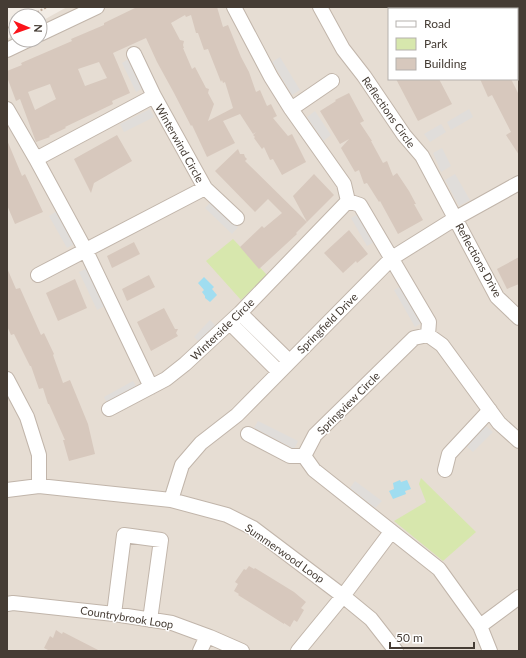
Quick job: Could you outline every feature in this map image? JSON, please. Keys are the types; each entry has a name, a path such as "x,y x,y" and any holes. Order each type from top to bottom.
{"street":[{"path":"48,30 97,7"},
{"path":"234,7 271,77 291,109 344,184 348,201 360,205 392,258 429,322 428,335 442,345 499,423 519,441"},
{"name":"Reflections Circle","path":"320,7 344,49 404,135 422,156 456,218"},
{"path":"134,54 154,96"},
{"path":"291,109 332,81"},
{"name":"Winterwind Circle","path":"36,159 154,96 205,188 86,252 38,275"},
{"path":"7,109 36,159 86,252 151,387"},
{"name":"Springfield Drive","path":"170,500 182,465 201,443 237,415 392,258 456,218 519,183"},
{"path":"205,188 237,218"},
{"name":"Winterside Circle","path":"109,409 166,379 185,364 235,318 348,201"},
{"name":"Reflections Drive","path":"456,218 497,297 519,318"},
{"path":"235,318 289,361"},
{"path":"235,318 279,372"},
{"name":"Springview Circle","path":"304,456 315,436 414,338 428,335"},
{"path":"7,379 27,417 39,455 39,486"},
{"path":"445,470 449,454 490,410"},
{"path":"248,434 290,456 304,456 314,470 439,569 480,626 490,651"},
{"name":"Summerwood Loop","path":"7,490 39,486 170,500 227,515 253,528 343,596 371,619 396,651"},
{"path":"298,651 343,596 391,532"},
{"path":"114,614 124,535 161,540 150,620"},
{"path":"480,626 519,597"},
{"name":"Countrybrook Loop","path":"7,604 13,603 114,614 172,623 241,651"},
{"path":"200,651 207,636"}],"shaded area":[{"path":"67,7 519,7 519,651 7,651 7,39 8,48 48,48 48,18"},
{"path":"280,57 300,90 292,95 272,62"},
{"path":"130,58 145,87 136,92 122,63"},
{"path":"150,109 154,117 124,132 120,124"},
{"path":"469,109 473,117 451,130 447,122"},
{"path":"315,111 331,135 323,141 307,117"},
{"path":"441,124 446,132 430,142 424,134"},
{"path":"442,148 451,166 441,172 433,153"},
{"path":"455,174 470,200 459,206 445,180"},
{"path":"212,201 238,227 232,234 205,208"},
{"path":"57,211 75,244 67,248 49,216"},
{"path":"360,213 376,241 367,246 351,218"},
{"path":"88,268 105,306 97,310 79,272"},
{"path":"403,285 423,322 415,327 394,290"},
{"path":"210,320 217,327 200,343 194,337"},
{"path":"133,381 138,389 108,405 104,397"},
{"path":"258,421 298,441 294,449 254,428"},
{"path":"486,426 493,432 473,452 466,446"},
{"path":"355,481 382,501 375,508 350,488"}],"green space":[{"path":"233,239 267,275 241,300 206,261"},
{"path":"421,478 476,532 443,561 394,521 426,502 419,484"}],"water":[{"path":"204,277 214,287 212,289 217,295 210,302 205,298 202,292 204,290 198,283"},
{"path":"400,480 401,482 407,480 411,489 405,491 406,494 393,499 389,491 394,489 393,483"}],"building":[{"path":"137,7 217,7 223,27 228,25 249,72 256,92 260,90 267,106 271,104 277,116 273,118 288,136 292,134 306,162 282,175 273,159 270,160 264,147 262,149 254,138 255,137 253,135 256,132 253,134 240,114 223,121 235,143 207,157 192,125 191,126 157,62 146,38 113,53 130,93 112,101 113,104 65,127 66,128 49,136 50,137 36,142 20,99 16,101 7,77 7,71 22,65 21,63 72,41 71,39 104,25 104,23","holes":["185,15 186,17 191,15 196,33 198,33 204,50 208,49 221,82 222,80 223,83 225,82 233,108 208,121 214,104 208,93 209,89 206,88 195,67 192,69 183,48 184,41 180,40 171,23","99,62 107,78 85,86 78,69","50,84 56,99 35,110 28,92"]},
{"path":"397,80 440,80 452,104 418,121"},
{"path":"480,80 512,80 519,95 519,155 506,135 511,132 492,95 488,97"},
{"path":"349,93 364,121 360,123 372,141 383,163 387,161 393,176 397,173 409,191 423,220 398,234 380,201 379,202 367,183 364,184 359,170 355,172 341,148 349,139 340,144 320,111 336,101 335,100"},
{"path":"117,135 132,161 94,183 91,193 74,159"},
{"path":"7,140 22,176 25,174 43,212 15,224 7,205"},
{"path":"238,149 240,154 244,154 247,159 245,161 307,222 296,233 297,234 259,269 240,247 262,226 264,228 282,213 268,199 255,212 215,171"},
{"path":"314,174 334,195 307,222 293,196"},
{"path":"349,230 368,254 357,263 356,261 343,273 324,253"},
{"path":"134,242 140,254 112,268 107,256"},
{"path":"519,257 519,284 507,289 497,269"},
{"path":"7,268 16,289 20,288 41,335 44,333 54,354 53,355 63,383 70,380 88,424 95,454 69,461 63,440 65,440 48,404 43,388 39,389 31,366 14,334 11,335 7,326"},
{"path":"149,275 155,287 127,301 122,289"},
{"path":"75,279 87,308 58,321 46,293"},
{"path":"164,308 175,329 178,329 176,333 178,336 151,351 137,322"},
{"path":"249,566 254,569 255,568 294,592 306,602 301,608 304,610 297,622 294,620 290,627 238,595 239,594 234,591 238,584 235,582 244,569 246,570"},
{"path":"56,630 62,634 63,632 100,651 50,651 44,648 50,636 53,638"}]}
